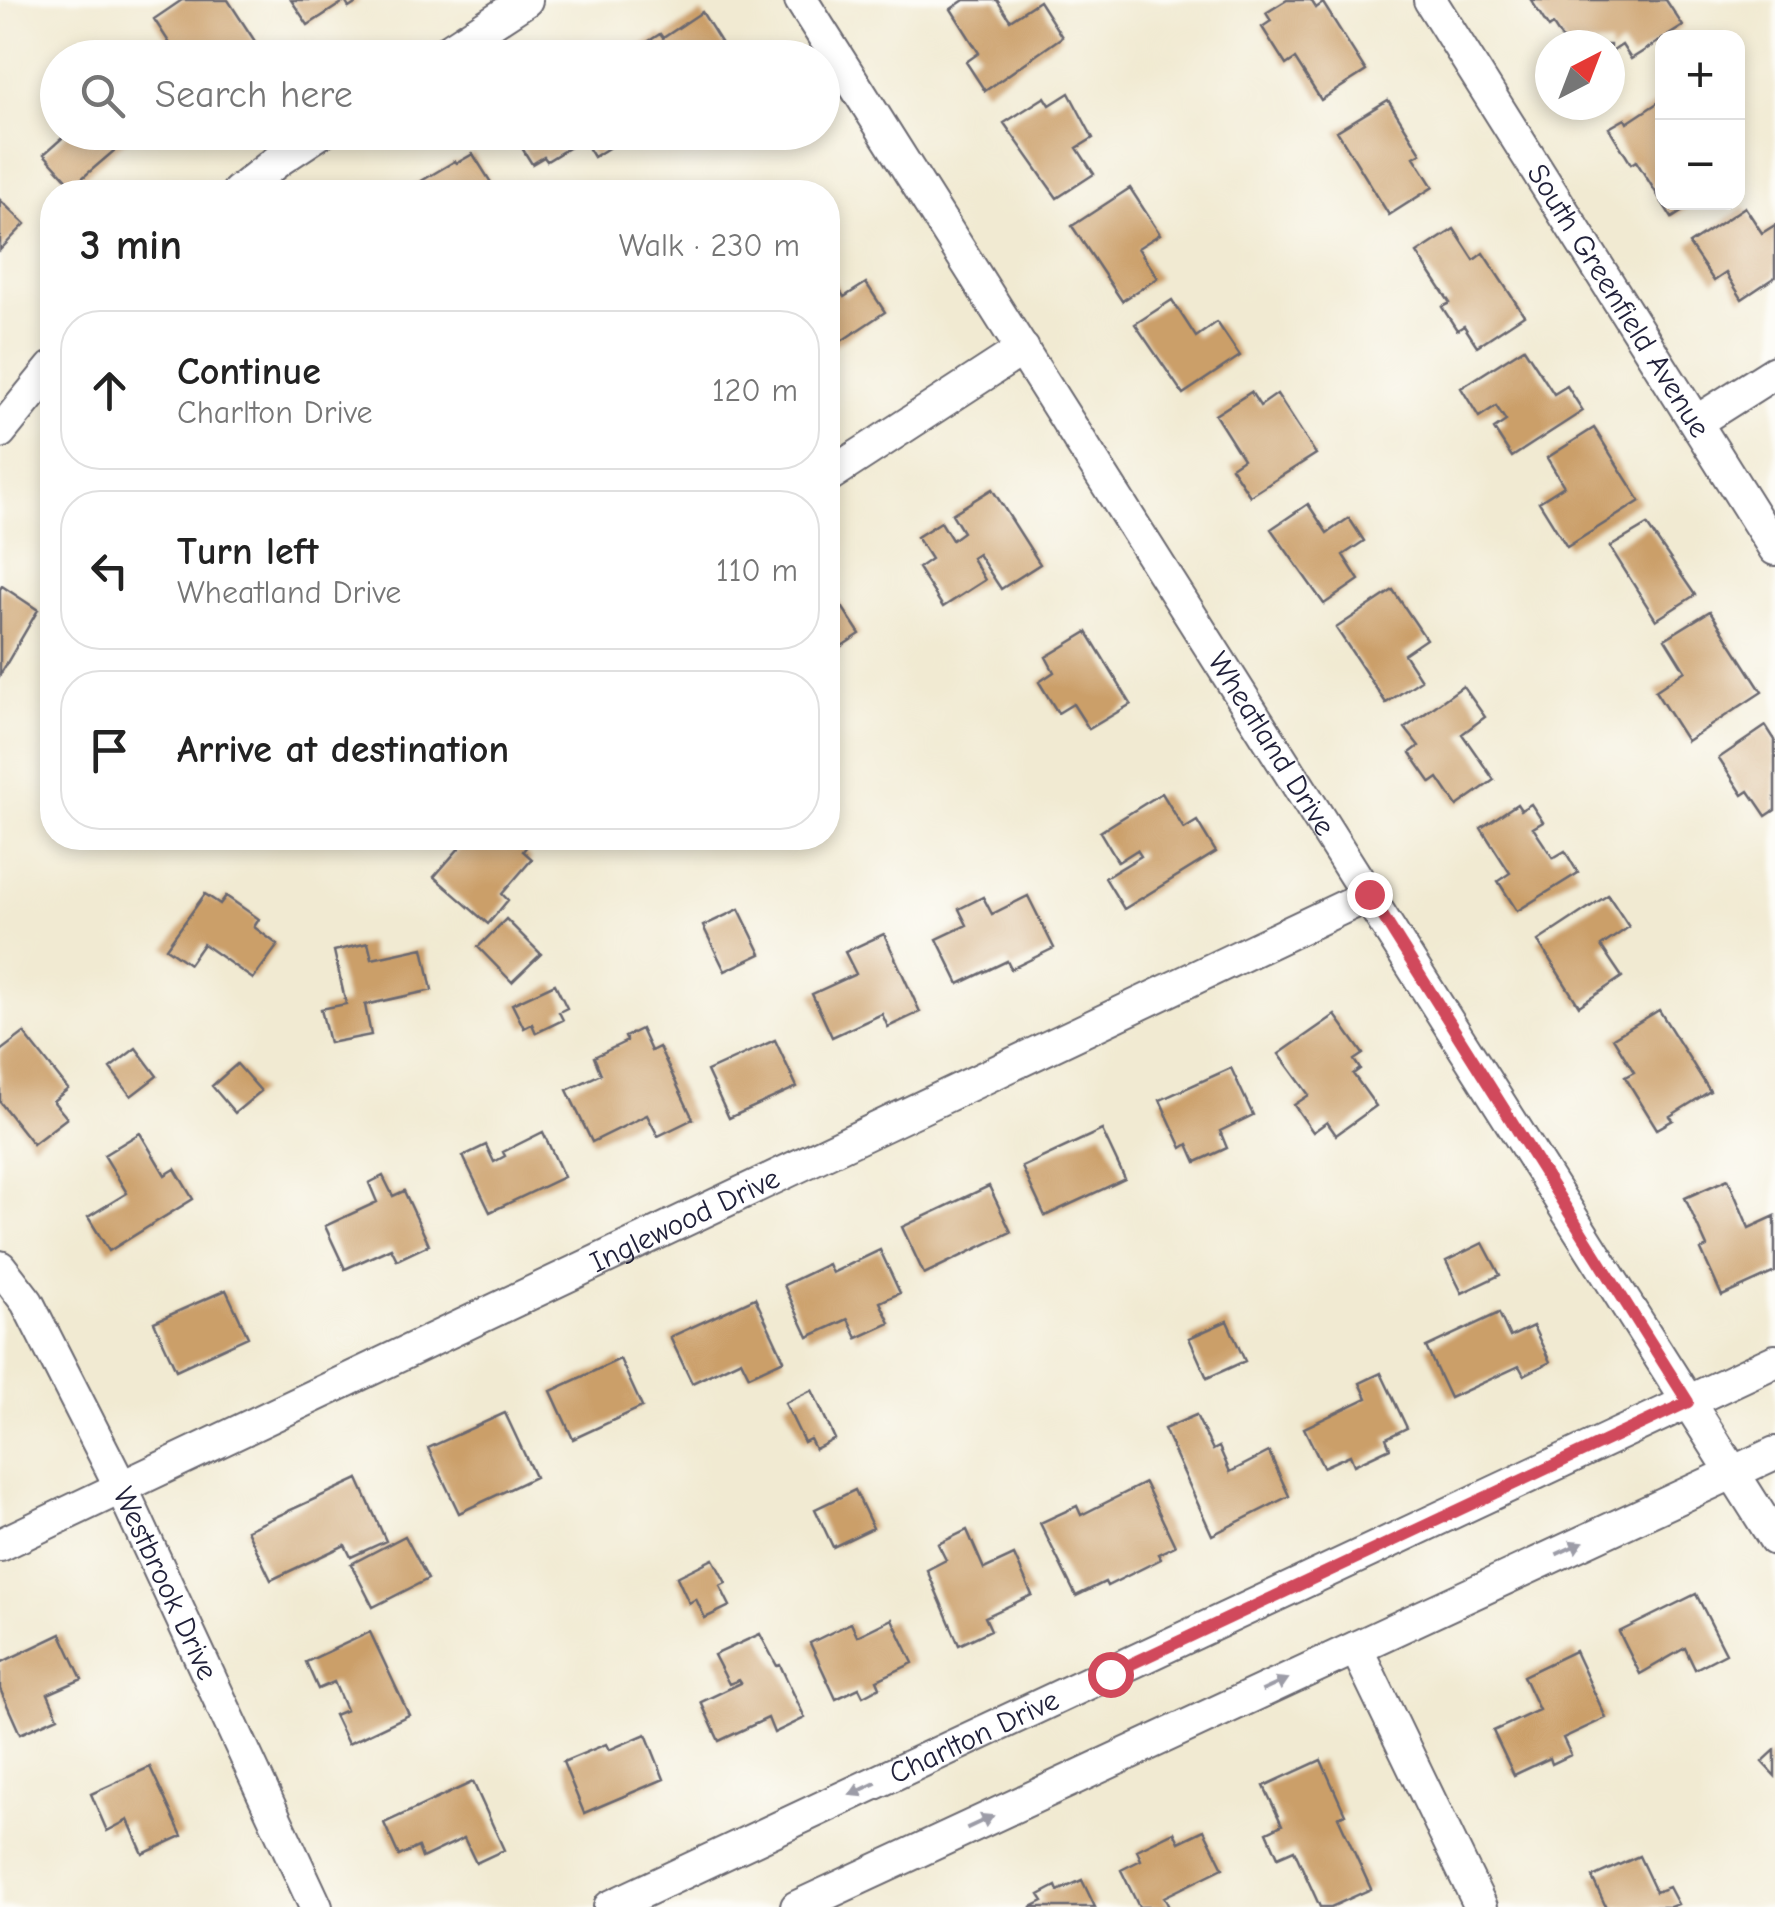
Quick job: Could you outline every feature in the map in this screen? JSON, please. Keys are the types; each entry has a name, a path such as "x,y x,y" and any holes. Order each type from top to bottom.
{"street":[{"path":"465,40 526,0"},
{"name":"Wheatland Drive","path":"801,0 827,40"},
{"name":"South Greenfield Avenue","path":"1430,0 1775,549"},
{"name":"Wheatland Drive","path":"840,61 1775,1539"},
{"path":"253,180 294,150"},
{"path":"840,468 1024,349"},
{"path":"1696,422 1775,372"},
{"path":"0,432 40,383"},
{"name":"Inglewood Drive","path":"0,1545 1369,894"},
{"name":"Westbrook Drive","path":"0,1267 27,1302 122,1489 316,1907"},
{"name":"Charlton Drive","path":"610,1907 1775,1361"},
{"path":"796,1907 1775,1453"},
{"path":"1356,1648 1481,1907"}],"building":[{"path":"182,0 228,0 254,40 168,40 154,19"},
{"path":"291,0 361,0 349,8 345,1 308,25"},
{"path":"964,0 997,0 1010,20 1039,1 1062,37 985,91 966,62 979,53 951,9"},
{"path":"1287,0 1311,0 1316,8 1323,3 1366,71 1321,100 1295,59 1286,65 1262,27 1271,21 1266,13"},
{"path":"1531,0 1666,0 1683,26 1677,30 1655,30 1655,44 1631,59 1625,50 1625,30 1556,30 1553,25 1549,28"},
{"path":"702,12 720,40 651,40 660,34 663,38"},
{"path":"1069,93 1093,138 1077,148 1094,174 1057,198 1004,123 1045,97 1050,105"},
{"path":"1388,100 1421,153 1414,157 1433,187 1389,215 1337,131"},
{"path":"1655,105 1655,191 1636,161 1631,164 1609,128 1625,119 1627,123"},
{"path":"49,150 115,150 80,180 68,180 44,154"},
{"path":"523,150 565,150 547,161 544,157 532,164"},
{"path":"473,154 489,180 423,180 455,161"},
{"path":"1130,188 1160,234 1138,248 1158,278 1122,301 1072,226"},
{"path":"0,200 25,224 0,250"},
{"path":"1745,207 1762,233 1775,225 1775,277 1742,299 1726,273 1714,281 1689,244"},
{"path":"1667,210 1684,210 1672,218"},
{"path":"1454,229 1474,260 1483,253 1524,315 1477,346 1464,326 1457,330 1442,307 1450,303 1417,253"},
{"path":"866,283 885,312 840,342 840,291 844,297"},
{"path":"1172,300 1196,337 1217,322 1240,356 1183,394 1135,324"},
{"path":"1524,348 1554,394 1567,386 1583,411 1512,457 1494,429 1506,421 1496,406 1479,417 1461,388"},
{"path":"1251,392 1260,406 1277,394 1316,454 1250,496 1231,467 1243,459 1215,415"},
{"path":"1594,428 1640,501 1567,547 1539,502 1564,486 1547,458"},
{"path":"992,489 1040,564 1001,589 978,554 972,558 985,580 943,607 918,568 931,559 917,537 941,522 952,540 963,532 952,514"},
{"path":"1308,504 1327,533 1349,518 1364,541 1343,555 1359,580 1324,604 1271,529"},
{"path":"1647,525 1695,595 1656,620 1610,547"},
{"path":"2,586 38,610 0,675 0,589"},
{"path":"1393,590 1426,639 1404,654 1421,680 1386,703 1336,628"},
{"path":"840,604 860,634 840,647"},
{"path":"1710,611 1762,692 1687,741 1655,691 1685,671 1665,639"},
{"path":"1087,632 1131,704 1089,729 1073,704 1058,713 1039,682 1054,672 1046,657"},
{"path":"1463,686 1485,717 1462,734 1494,780 1457,806 1438,778 1431,783 1410,753 1419,746 1405,728"},
{"path":"1766,726 1775,740 1775,810 1766,816 1749,791 1743,795 1719,758"},
{"path":"1162,793 1184,829 1197,821 1216,852 1124,909 1105,878 1141,856 1137,850 1118,862 1100,832"},
{"path":"1517,804 1521,810 1531,804 1543,822 1533,828 1553,858 1565,851 1578,873 1517,911 1498,881 1510,873 1481,828"},
{"path":"458,850 524,850 532,859 502,894 508,900 488,924 434,877"},
{"path":"205,894 220,904 226,896 259,919 254,927 278,945 253,979 203,944 189,964 166,948"},
{"path":"1608,895 1629,927 1601,946 1622,977 1579,1006 1538,941"},
{"path":"1028,896 1054,948 1011,969 1007,961 959,984 937,939 967,925 959,909 983,897 992,914"},
{"path":"739,909 761,954 725,971 703,926"},
{"path":"506,919 541,954 512,982 478,947"},
{"path":"884,934 920,1012 888,1027 882,1014 832,1037 812,994 856,974 845,952"},
{"path":"368,943 372,959 423,948 432,990 365,1005 371,1035 329,1043 321,1009 346,1004 334,951"},
{"path":"555,984 567,1008 559,1012 563,1020 536,1033 532,1024 524,1028 512,1004"},
{"path":"1659,1010 1710,1091 1657,1129 1625,1077 1634,1072 1613,1038"},
{"path":"1335,1015 1363,1054 1354,1060 1360,1069 1353,1074 1376,1106 1336,1135 1327,1122 1313,1132 1294,1105 1309,1095 1279,1054"},
{"path":"641,1029 651,1051 659,1047 693,1119 658,1136 647,1115 592,1142 567,1090 601,1074 594,1057 627,1041 625,1037"},
{"path":"24,1033 68,1089 53,1101 67,1118 33,1144 0,1102 0,1051"},
{"path":"775,1040 797,1087 729,1118 707,1071"},
{"path":"136,1048 157,1076 131,1096 110,1068"},
{"path":"237,1064 261,1091 235,1113 212,1086"},
{"path":"1231,1068 1253,1115 1220,1131 1227,1148 1196,1162 1188,1144 1182,1148 1160,1100"},
{"path":"1102,1130 1125,1179 1045,1216 1022,1167"},
{"path":"543,1132 564,1177 490,1212 463,1156 486,1145 494,1162 505,1156 503,1152"},
{"path":"140,1133 165,1175 175,1169 193,1199 109,1251 88,1217 127,1193 104,1155"},
{"path":"383,1176 393,1196 404,1191 429,1245 397,1260 391,1248 345,1269 325,1226 377,1202 369,1183"},
{"path":"1728,1179 1749,1228 1775,1216 1775,1272 1722,1296 1701,1250 1707,1247 1685,1198"},
{"path":"989,1186 1011,1232 924,1274 902,1227"},
{"path":"1483,1243 1500,1275 1462,1293 1446,1261"},
{"path":"880,1250 900,1293 880,1302 890,1323 857,1338 848,1319 808,1337 784,1285 828,1264 832,1273"},
{"path":"226,1290 248,1337 176,1370 154,1322"},
{"path":"755,1298 784,1360 749,1376 741,1360 692,1383 670,1337"},
{"path":"1499,1313 1510,1337 1533,1326 1550,1362 1524,1375 1519,1366 1450,1398 1426,1347"},
{"path":"1227,1321 1245,1361 1207,1378 1189,1338"},
{"path":"620,1359 642,1407 573,1439 551,1391"},
{"path":"1381,1373 1407,1428 1386,1438 1390,1448 1354,1465 1350,1455 1323,1467 1304,1428 1367,1398 1360,1383"},
{"path":"812,1390 835,1439 815,1449 810,1439 804,1442 785,1403"},
{"path":"505,1413 535,1477 459,1513 428,1448"},
{"path":"1196,1415 1213,1450 1219,1447 1230,1472 1269,1452 1289,1496 1212,1535 1164,1429"},
{"path":"358,1479 386,1541 351,1557 345,1545 271,1580 247,1530"},
{"path":"1145,1483 1175,1546 1158,1554 1161,1559 1107,1586 1105,1582 1076,1596 1040,1523 1077,1506 1081,1515"},
{"path":"855,1490 873,1528 833,1547 815,1509"},
{"path":"967,1530 984,1569 1014,1555 1032,1595 985,1617 991,1630 959,1645 927,1570 946,1560 938,1544"},
{"path":"405,1536 428,1579 373,1607 351,1564"},
{"path":"713,1559 726,1583 720,1586 730,1606 705,1618 696,1599 689,1603 677,1577"},
{"path":"1696,1594 1726,1653 1695,1669 1685,1648 1640,1674 1619,1632"},
{"path":"892,1619 913,1663 877,1680 880,1687 863,1696 859,1688 836,1699 810,1643 851,1623 857,1636"},
{"path":"370,1632 409,1715 348,1744 334,1715 346,1710 334,1682 318,1689 306,1662"},
{"path":"61,1634 82,1679 48,1694 58,1717 20,1734 0,1689 0,1663"},
{"path":"760,1634 805,1718 774,1733 768,1718 719,1741 701,1702 741,1683 739,1680 729,1684 714,1655"},
{"path":"1575,1651 1606,1718 1563,1738 1571,1755 1552,1764 1550,1758 1514,1775 1493,1731 1539,1710 1523,1676"},
{"path":"646,1734 664,1779 584,1813 563,1762 606,1744 609,1750"},
{"path":"1775,1750 1775,1776 1762,1762"},
{"path":"1321,1760 1345,1814 1338,1817 1371,1889 1331,1907 1320,1907 1294,1850 1278,1857 1267,1832 1282,1825 1264,1786"},
{"path":"150,1767 182,1836 143,1854 128,1820 107,1831 91,1794"},
{"path":"473,1782 504,1850 476,1863 464,1838 422,1858 418,1847 399,1856 384,1823"},
{"path":"1204,1830 1223,1868 1164,1897 1169,1907 1139,1907 1121,1870 1141,1860 1137,1850 1174,1832 1179,1842"},
{"path":"1639,1856 1656,1892 1669,1887 1678,1904 1606,1907 1592,1877"},
{"path":"1082,1880 1095,1907 1031,1907 1043,1901 1039,1895 1056,1886 1058,1891"}],"route":[{"path":"1110,1674 1688,1402 1369,894"}]}
